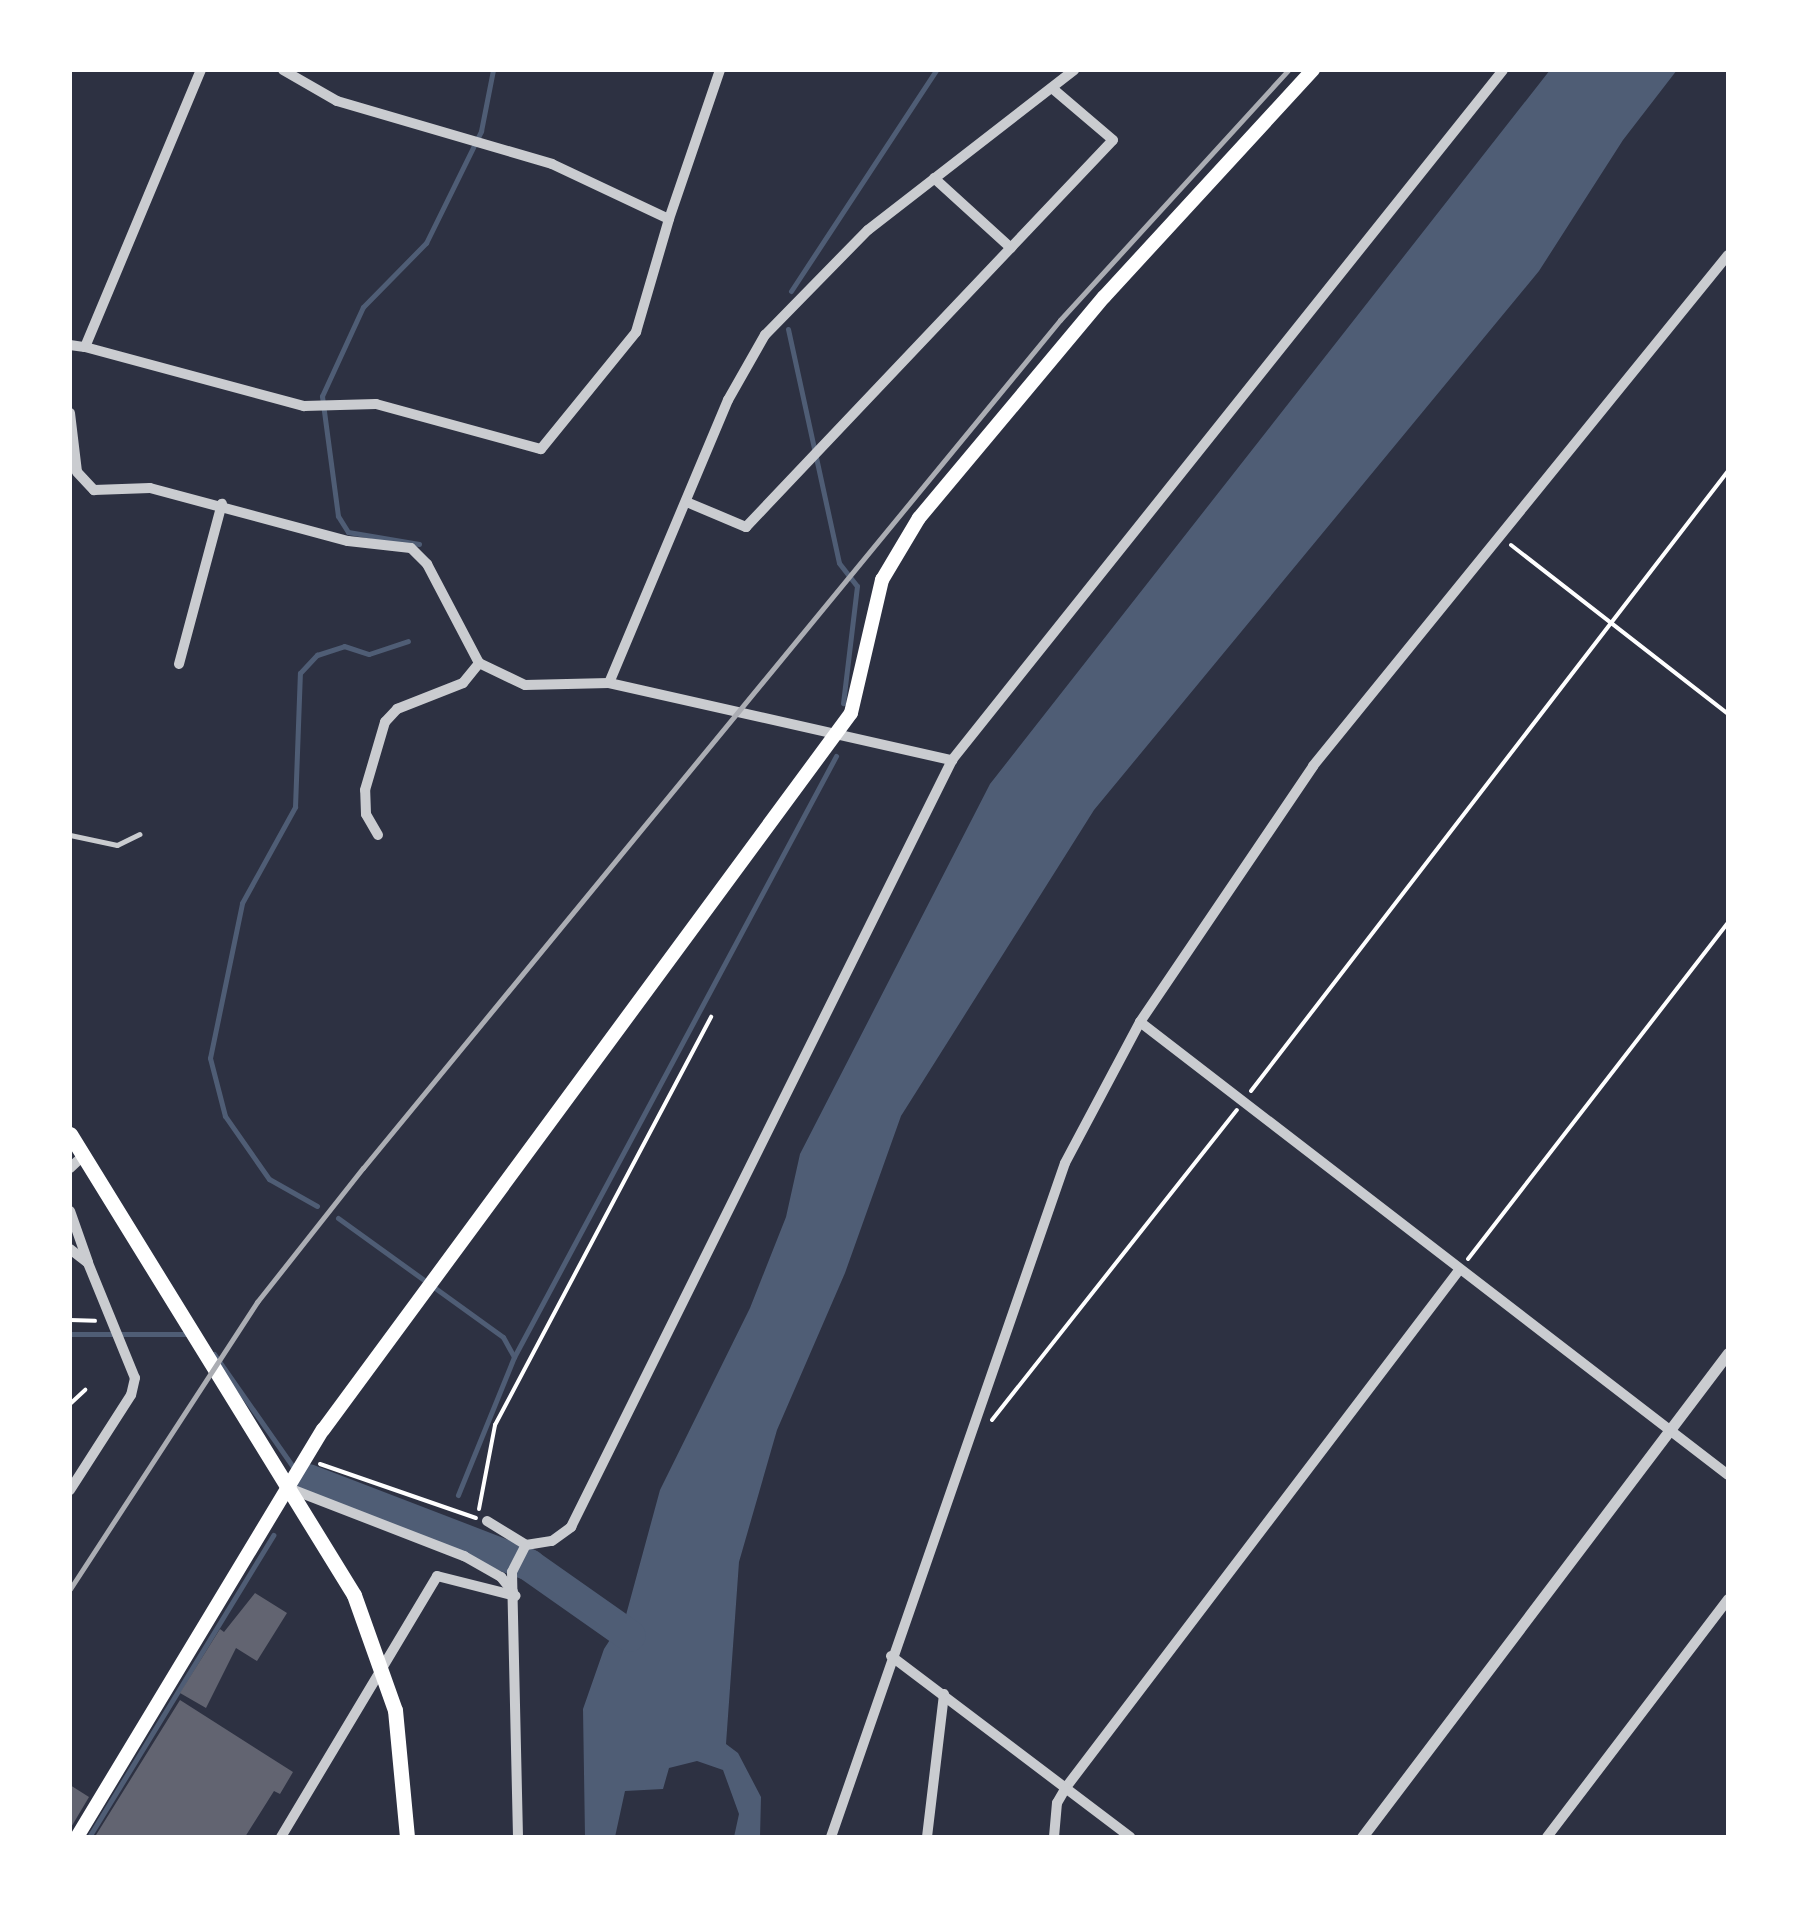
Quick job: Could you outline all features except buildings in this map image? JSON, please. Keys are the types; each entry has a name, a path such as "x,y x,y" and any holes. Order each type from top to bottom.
{"highway":[{"path":"70,1134 76,1162 170,1296 354,1595 394,1710 407,1837"}],"main road":[{"path":"78,1837 305,1461 851,713 863,675 882,580 919,518 1104,297 1313,70"}],"street":[{"path":"86,347 201,70"},
{"path":"283,70 338,101 552,164 670,219"},
{"path":"70,346 312,406 376,404 542,448 636,332 720,70"},
{"path":"609,683 688,503 728,400 765,334 808,284 934,178 1074,70"},
{"path":"488,1522 526,1545 552,1541 572,1527 952,760 1503,70"},
{"path":"688,503 746,527 1113,140 1052,88"},
{"path":"934,178 1011,248"},
{"path":"831,1837 969,1427 1066,1163 1140,1022 1314,766 1728,255"},
{"path":"70,413 77,472 94,490 150,488 348,540 410,548 426,564 479,663 525,685 609,683 834,738 952,760"},
{"path":"178,664 222,504"},
{"path":"378,835 366,814 365,790 385,722 397,709 463,682 479,663"},
{"path":"1140,1022 1728,1474"},
{"path":"70,1211 134,1378 132,1395 70,1490"},
{"path":"70,1249 88,1263"},
{"path":"1054,1837 1057,1803 1067,1786 1460,1269"},
{"path":"1362,1837 1728,1353"},
{"path":"292,1485 464,1556 501,1577 516,1596"},
{"path":"518,1837 516,1596 512,1572 526,1545"},
{"path":"281,1837 437,1576 516,1596"},
{"path":"1547,1837 1728,1599"},
{"path":"891,1656 1130,1837"},
{"path":"927,1837 944,1694"}],"lane":[{"path":"70,834 117,845 140,834"}],"path":[{"path":"969,1427 1004,1412 1728,471"},
{"path":"1499,536 1728,714"},
{"path":"1460,1269 1728,923"},
{"path":"488,1522 478,1508 480,1476 495,1425 711,1016"},
{"path":"70,1320 114,1325"},
{"path":"70,1404 85,1390"},
{"path":"305,1461 488,1522"}],"water":[{"path":"1550,70 1677,70 1623,140 1539,271 1094,810 901,1116 845,1273 777,1430 739,1562 726,1744 738,1753 761,1797 760,1837 734,1837 739,1814 723,1770 697,1761 669,1768 663,1789 625,1791 615,1837 585,1837 583,1709 604,1649 626,1615 660,1490 750,1308 786,1217 800,1154 990,784"}],"waterway":[{"path":"419,544 348,532 338,516 322,396 363,307 426,243 481,131 493,70"},
{"path":"791,291 936,70"},
{"path":"788,329 839,563 857,586 843,703"},
{"path":"317,1206 269,1179 225,1116 210,1058 242,903 295,807 300,673 317,655 344,646 369,654 408,641"},
{"path":"514,1357 836,756"},
{"path":"338,1218 503,1337 514,1357 458,1495"},
{"path":"70,1334 189,1334"},
{"path":"214,1354 305,1484"},
{"path":"308,1480 529,1565 630,1636"},
{"path":"445,1530 448,1522"},
{"path":"89,1837 273,1535"}],"railway":[{"path":"70,1589 257,1302 363,1168 1060,320 1288,70"}]}
